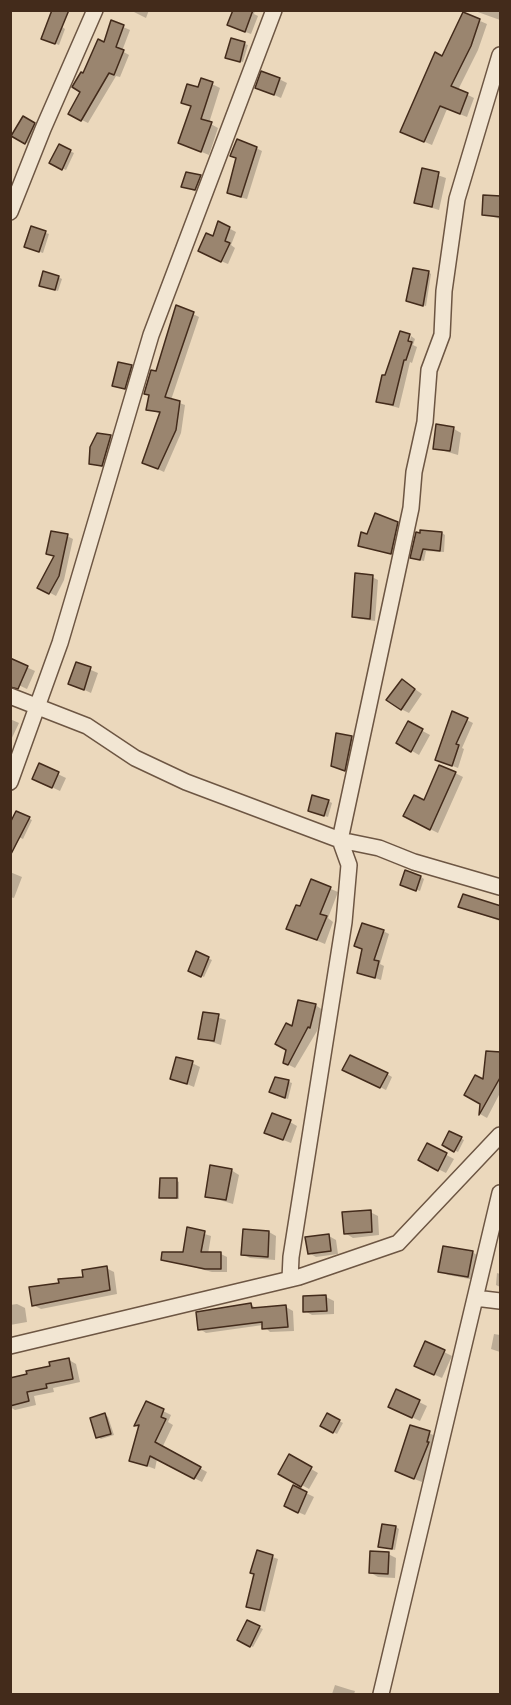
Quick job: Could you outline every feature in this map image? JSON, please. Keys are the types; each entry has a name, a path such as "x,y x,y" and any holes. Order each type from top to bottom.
{"street":[{"path":"10,212 95,10"},
{"path":"10,782 60,643 151,335 274,10"},
{"path":"290,1279 291,1257 344,922 349,865 340,840 411,508 414,472 425,422 429,369 442,335 444,291 457,199 501,55"},
{"path":"10,696 87,726 135,758 186,782 340,840 380,848 414,862 501,887"},
{"path":"10,1346 290,1279 398,1243 501,1135"},
{"path":"381,1695 501,1193"},
{"path":"476,1298 501,1301"}],"building":[{"path":"52,10 69,10 55,44 41,39"},
{"path":"233,10 253,10 245,32 227,25"},
{"path":"463,12 480,19 471,46 451,86 468,93 460,114 440,106 424,142 400,132 435,52 442,56"},
{"path":"111,20 124,25 116,47 124,50 114,75 109,73 81,121 68,114 80,92 72,87 81,72 83,73 98,39 104,42"},
{"path":"231,38 245,42 240,62 225,58"},
{"path":"261,71 280,78 274,95 255,88"},
{"path":"201,78 213,82 201,119 212,122 201,152 178,143 191,106 181,103 187,84 198,87"},
{"path":"23,116 35,123 25,144 11,136"},
{"path":"237,139 257,147 241,197 227,193 236,158 230,156"},
{"path":"59,144 71,150 62,170 49,163"},
{"path":"422,168 439,172 432,207 414,203"},
{"path":"186,172 201,175 195,190 181,187"},
{"path":"483,195 501,196 501,217 482,215"},
{"path":"218,221 230,227 225,241 230,243 221,262 198,251 206,233 213,236"},
{"path":"31,226 46,231 39,252 24,247"},
{"path":"413,268 429,271 423,306 406,301"},
{"path":"43,271 59,276 55,290 39,286"},
{"path":"176,305 194,312 165,397 180,401 176,430 158,469 142,463 160,412 146,410 149,395 144,394 151,370 156,371"},
{"path":"400,331 410,334 408,341 412,342 406,360 404,360 393,405 376,402 382,375 385,375"},
{"path":"118,362 132,365 125,389 112,386"},
{"path":"436,424 454,427 450,451 433,449"},
{"path":"97,433 111,435 102,466 89,464 90,447"},
{"path":"375,513 398,522 391,554 358,546 361,532 367,534"},
{"path":"420,530 442,532 440,551 423,549 420,560 410,558 416,532 420,533"},
{"path":"51,531 68,534 59,576 49,594 37,588 54,556 46,554"},
{"path":"355,573 373,575 370,619 352,617"},
{"path":"10,658 28,666 18,689 10,687"},
{"path":"76,662 91,667 84,690 68,684"},
{"path":"402,679 415,689 401,710 386,700"},
{"path":"452,711 468,718 456,744 459,745 452,766 435,760"},
{"path":"408,721 423,729 411,752 396,743"},
{"path":"336,733 352,736 345,771 331,766"},
{"path":"39,763 59,772 52,788 32,779"},
{"path":"439,765 456,772 430,830 403,816 414,795 424,800"},
{"path":"312,795 329,800 324,816 308,811"},
{"path":"16,811 30,817 10,856 10,823"},
{"path":"405,870 421,876 416,891 400,885"},
{"path":"311,879 331,887 320,914 327,916 317,940 286,929 296,905 300,906"},
{"path":"463,894 501,906 501,920 458,907"},
{"path":"362,923 384,930 374,960 379,961 375,978 357,973 362,949 354,946"},
{"path":"196,951 209,957 201,977 188,971"},
{"path":"298,1000 316,1004 310,1028 308,1027 288,1065 283,1063 286,1050 275,1044 286,1023 292,1026"},
{"path":"203,1012 219,1014 214,1041 198,1039"},
{"path":"486,1051 501,1052 501,1076 479,1115 480,1104 464,1095 475,1075 483,1079"},
{"path":"350,1055 388,1073 380,1088 342,1070"},
{"path":"176,1057 193,1061 187,1084 170,1079"},
{"path":"275,1077 289,1080 285,1098 269,1092"},
{"path":"272,1113 291,1120 283,1140 264,1133"},
{"path":"449,1131 462,1137 454,1152 442,1145"},
{"path":"427,1143 447,1153 438,1171 418,1160"},
{"path":"210,1165 232,1169 226,1200 205,1197"},
{"path":"160,1178 177,1178 177,1198 159,1198"},
{"path":"371,1210 372,1232 344,1234 342,1212"},
{"path":"187,1227 205,1231 201,1252 221,1252 221,1269 205,1269 161,1260 162,1252 183,1252"},
{"path":"243,1229 269,1231 268,1257 241,1255"},
{"path":"329,1234 331,1251 308,1254 305,1237"},
{"path":"443,1246 473,1251 468,1277 438,1272"},
{"path":"107,1266 110,1290 32,1306 29,1287 59,1283 58,1279 83,1277 82,1270"},
{"path":"326,1295 327,1311 303,1312 303,1296"},
{"path":"251,1303 252,1308 286,1305 288,1327 262,1329 262,1322 198,1330 196,1312"},
{"path":"425,1341 445,1350 434,1375 414,1366"},
{"path":"69,1358 73,1379 46,1384 47,1388 27,1392 29,1401 10,1406 10,1378 27,1374 26,1371 50,1366 49,1362"},
{"path":"396,1389 420,1400 412,1418 388,1407"},
{"path":"146,1401 164,1409 161,1417 166,1419 155,1442 201,1467 194,1479 150,1456 147,1466 129,1461 139,1425 134,1426"},
{"path":"105,1413 111,1434 96,1438 90,1418"},
{"path":"327,1413 340,1420 333,1433 320,1426"},
{"path":"410,1425 430,1431 427,1442 429,1442 414,1479 395,1471"},
{"path":"289,1454 312,1467 301,1487 278,1474"},
{"path":"293,1485 307,1492 298,1513 284,1506"},
{"path":"382,1524 396,1526 392,1549 378,1547"},
{"path":"257,1550 273,1555 260,1610 246,1607 254,1574 250,1573"},
{"path":"370,1551 389,1552 388,1574 369,1573"},
{"path":"247,1620 260,1626 250,1647 237,1640"}]}
